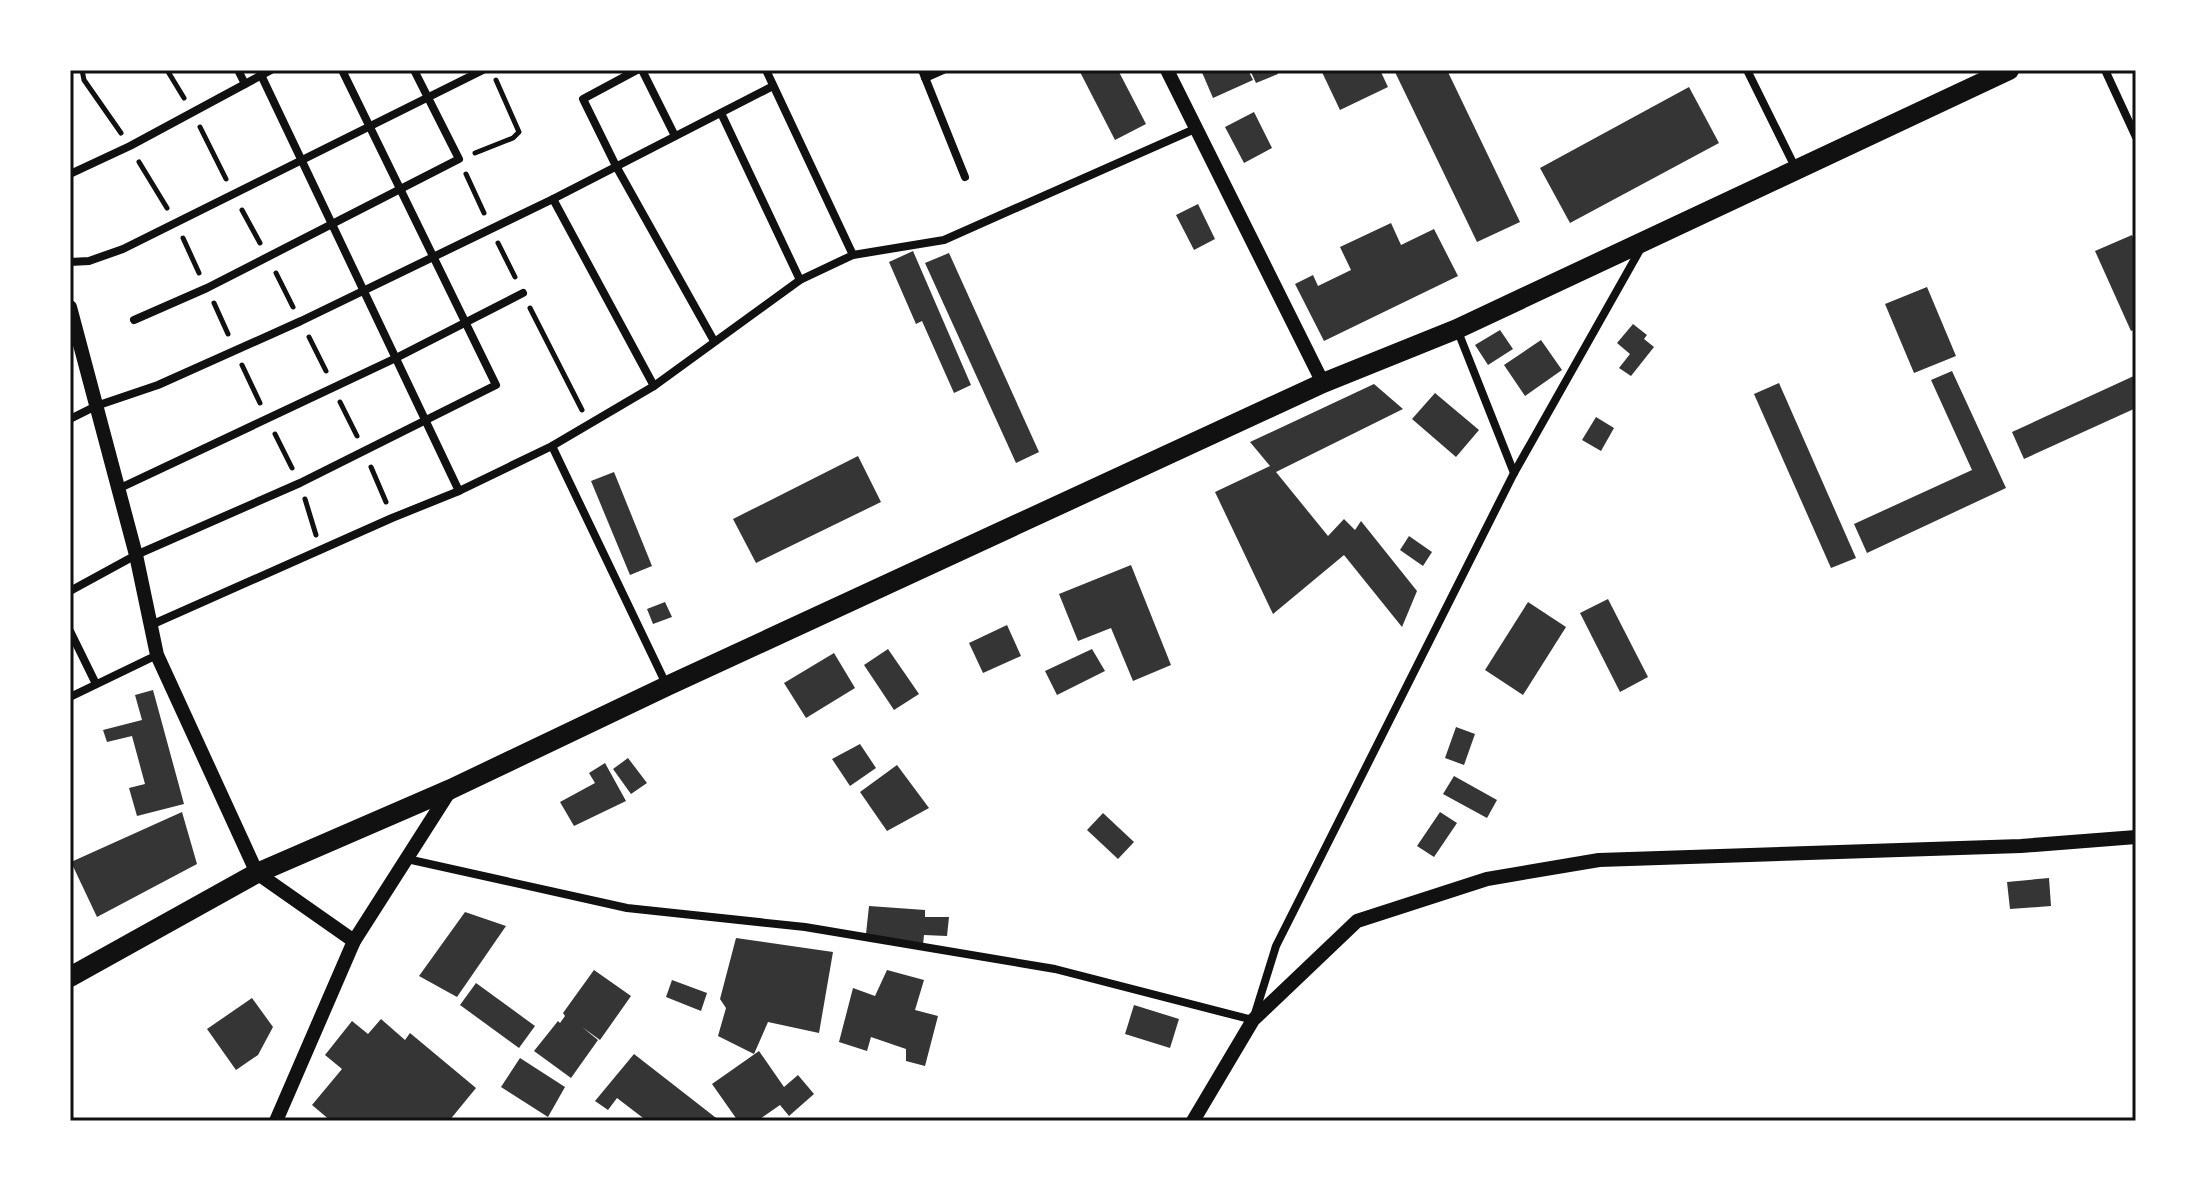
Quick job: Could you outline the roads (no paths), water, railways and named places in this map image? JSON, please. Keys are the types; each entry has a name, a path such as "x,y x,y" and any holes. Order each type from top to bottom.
{"main road":[{"path":"70,977 257,873 451,789 1323,383 1457,329 2009,70"}],"street":[{"path":"238,70 245,84"},
{"path":"70,174 271,70"},
{"path":"70,591 136,555 300,483 496,385 342,70"},
{"path":"134,320 207,288 459,159 414,70"},
{"path":"70,262 89,261 123,249 483,70"},
{"path":"675,136 640,70 583,99 616,166 714,341"},
{"path":"766,70 853,255"},
{"path":"943,70 924,74 965,177"},
{"path":"1167,70 1323,383"},
{"path":"1747,70 1796,169"},
{"path":"2105,70 2136,137"},
{"path":"261,75 459,491"},
{"path":"70,419 96,406 158,385 364,291 553,199 773,86"},
{"path":"721,113 800,280"},
{"path":"151,625 459,491 552,446 654,386 800,280 853,255 944,240 1197,128"},
{"path":"553,199 654,386"},
{"path":"1193,1121 1253,1020 1276,946 1514,473 1646,238"},
{"path":"118,489 396,358 523,293"},
{"path":"70,307 72,331 96,406 136,555 157,655 257,873 354,941"},
{"path":"1457,329 1514,473"},
{"path":"552,446 667,686"},
{"path":"70,631 96,684"},
{"path":"70,697 157,655"},
{"path":"276,1121 354,941 451,789"},
{"path":"1253,1020 1357,921 1487,879 1599,860 2021,846 2136,837"},
{"path":"407,859 627,908 805,927 1055,969 1253,1020"}]}
